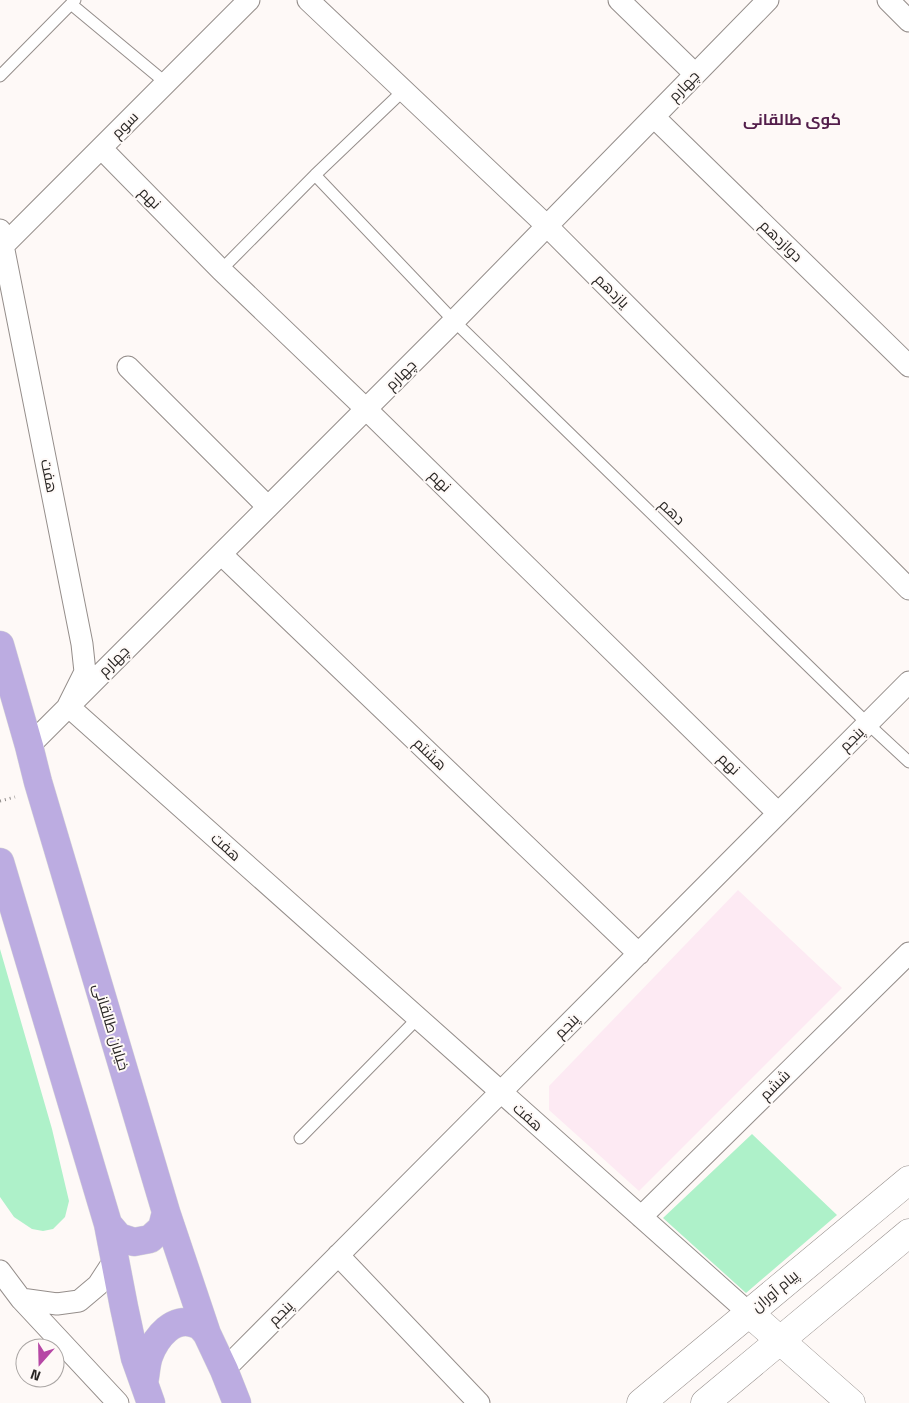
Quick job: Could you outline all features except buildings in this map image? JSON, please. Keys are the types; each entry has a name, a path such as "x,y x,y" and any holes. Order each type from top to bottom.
{"main road":[{"name":"خیابان طالقانی","path":"0,645 38,782 166,1212 207,1334 237,1403"},
{"path":"0,862 108,1224 136,1358 148,1393"},
{"name":"پیام آوران","path":"641,1403 909,1180"},
{"path":"108,1224 119,1237 134,1242 150,1239 162,1228 166,1212"},
{"path":"705,1403 909,1233"},
{"path":"749,1313 851,1403"},
{"path":"148,1393 149,1355 158,1338 168,1327 182,1321 189,1322 196,1324 207,1334"}],"street":[{"name":"سوم","path":"1,241 101,148 249,0"},
{"name":"یازدهم","path":"308,0 547,226 909,589"},
{"path":"619,0 696,74"},
{"name":"چهارم","path":"29,746 454,321 768,0"},
{"path":"888,0 909,21"},
{"name":"دوازدهم","path":"654,117 909,366"},
{"name":"نهم","path":"101,148 221,270 366,409 778,813"},
{"name":"هفت","path":"1,241 82,644 85,672 68,706 749,1313"},
{"path":"128,367 268,507"},
{"name":"هشتم","path":"221,554 639,954"},
{"name":"پنجم","path":"224,1370 909,682"},
{"name":"ششم","path":"641,1217 909,953"},
{"path":"338,1255 479,1403"},
{"path":"21,1299 57,1304 79,1301 98,1285 115,1259"},
{"path":"0,1271 21,1299 118,1403"}],"lane":[{"path":"0,76 73,2 166,84"},
{"path":"221,270 315,175 404,90"},
{"name":"دهم","path":"315,175 454,321 909,762"},
{"path":"300,1138 418,1018"}],"shaded area":[{"path":"738,890 842,988 639,1191 549,1110 549,1086"}],"green space":[{"path":"0,949 52,1129 69,1201 65,1217 53,1229 43,1231 32,1229 14,1217 0,1197"},
{"path":"752,1134 837,1215 746,1293 663,1218"}],"district":[{"name":"کوی طالقانی","path":"792,119"}]}
